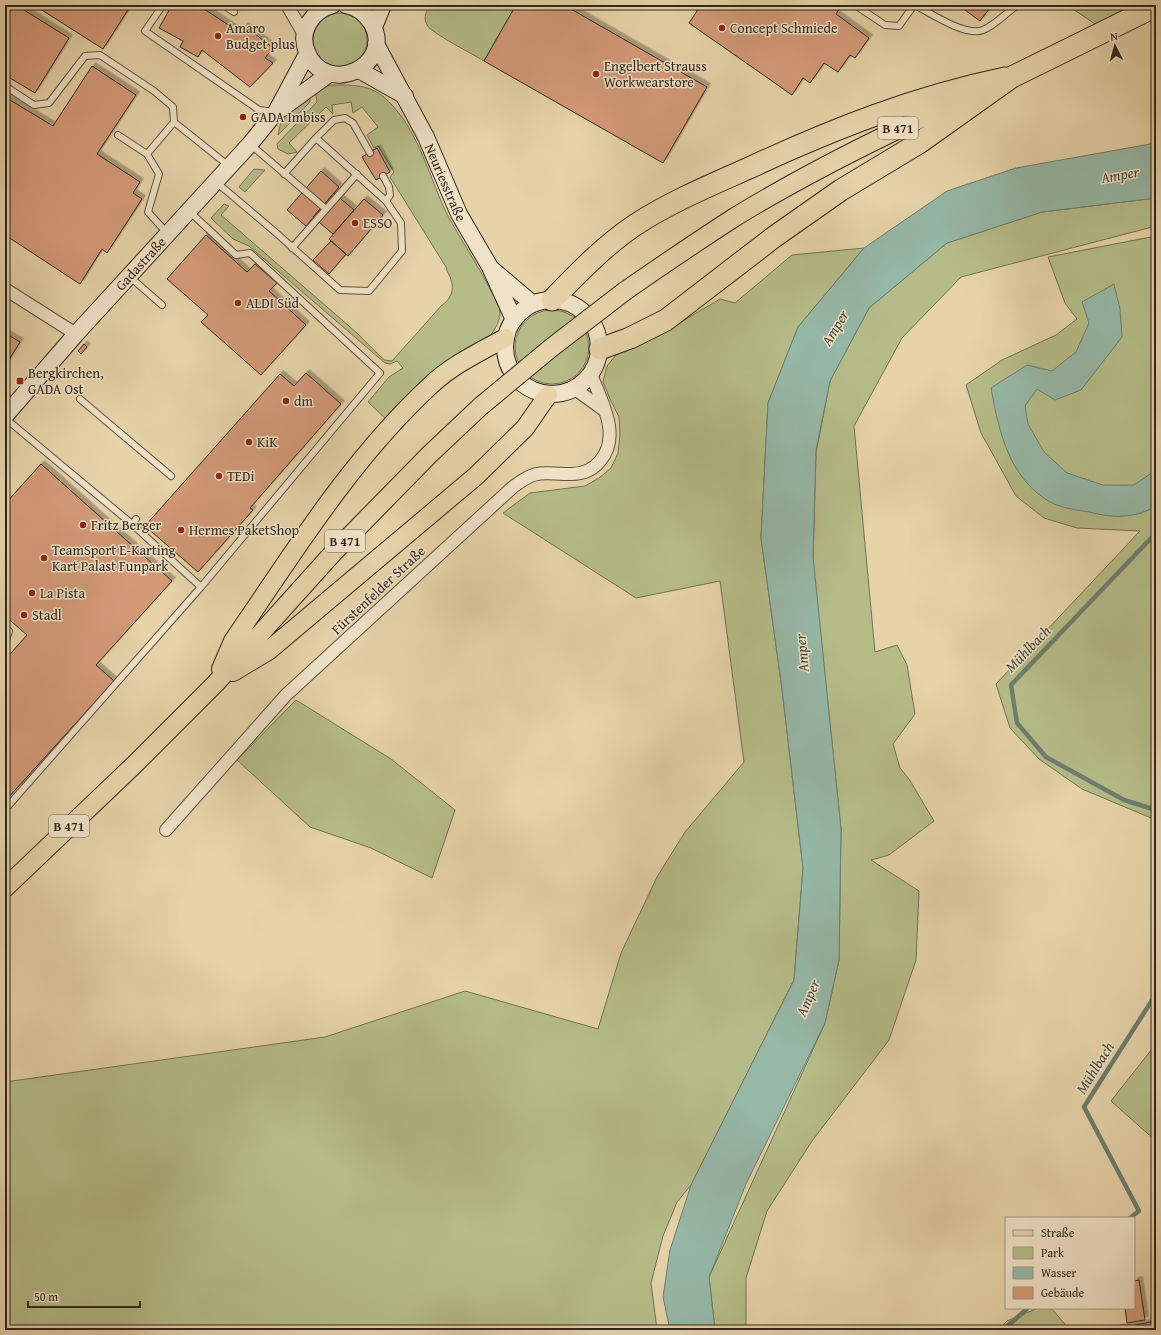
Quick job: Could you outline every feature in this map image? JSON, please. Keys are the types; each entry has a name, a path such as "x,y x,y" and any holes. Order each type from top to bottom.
{"highway":[{"name":"B 471","path":"1012,77 1156,6"},
{"path":"542,302 592,259 636,225 726,178 813,138 888,110 956,88 1012,77"},
{"path":"600,349 630,338 666,320 774,237 841,190 919,142 1012,77"}],"main road":[{"name":"B 471","path":"5,888 134,765 216,683 333,553 430,454 481,406 551,348 625,291 736,217 789,186 901,126 1012,77"},
{"path":"216,683 233,641 337,489 386,432 432,384 466,360 505,338"},
{"path":"216,683 268,651 476,476 525,428 548,395"}],"street":[{"path":"287,5 305,36"},
{"path":"329,5 312,18 307,26 305,36 307,54 318,68 329,74 339,75 359,70 370,60 376,44 374,27 369,18 361,11 346,5"},
{"path":"374,27 383,5"},
{"name":"Neuriesstraße","path":"376,44 426,137 459,214 490,267 514,320"},
{"name":"Gadastraße","path":"5,417 76,334 130,277 250,144 276,112 307,54"},
{"path":"359,70 405,96"},
{"name":"Gadastraße","path":"276,112 329,74"},
{"name":"Neuriesstraße","path":"490,267 542,302"},
{"path":"5,289 76,334"},
{"path":"542,302 567,302 581,309 592,320 598,334 600,349 597,362 591,374 584,383 575,389 562,394 548,395 533,391 520,382 510,369 505,354 505,338 514,320 522,310 542,302"},
{"name":"Fürstenfelder Straße","path":"166,830 286,695 513,487 526,478 540,473 583,473 596,467 609,446 610,431 591,374"},
{"path":"575,389 604,410"}],"lane":[{"path":"163,5 145,31 259,110 276,112"},
{"path":"223,5 234,12"},
{"path":"855,5 885,25 899,26 914,5 966,31 976,32 984,30 1015,7"},
{"path":"5,86 34,105 49,103 85,56 100,55 154,91 174,107 174,122 147,154"},
{"path":"284,174 334,120 346,118 353,123 370,153"},
{"path":"174,122 229,166"},
{"path":"118,135 147,154 159,174 148,212 168,234"},
{"path":"216,182 340,290 369,291 402,251 401,223 386,201 316,138"},
{"path":"250,144 326,209"},
{"path":"292,248 357,174"},
{"path":"383,176 389,187 390,195 386,201"},
{"path":"5,804 8,806 201,587 380,373 250,253 236,255 189,212"},
{"path":"130,277 162,305"},
{"path":"80,399 171,476"},
{"path":"5,417 134,521 201,587"},
{"path":"5,628 9,632 5,643"}],"green space":[{"path":"431,5 516,5 484,61 430,29 427,25 425,17 426,12"},
{"path":"1067,5 1140,5 1098,26"},
{"path":"340,13 350,15 359,21 365,30 367,40 365,50 359,59 350,65 340,67 330,65 321,59 315,50 313,40 315,30 321,21 330,15"},
{"path":"331,85 361,86 368,88 381,95 398,112 416,141 449,218 499,305 499,321 490,336 388,421 368,402 389,377 403,368 397,361 390,364 385,363 249,246 233,239 211,218 224,204 229,206 221,215 357,333 384,360 392,361 447,301 452,291 451,278 446,267 390,177 394,172 378,146 374,148 367,135 378,127 362,107 353,113 351,102 332,105 333,114 326,107 289,143 297,152 288,154 278,149 277,144 317,102 315,90"},
{"path":"308,95 310,97 310,102 278,135 281,121"},
{"path":"254,169 265,170 245,192 239,187"},
{"path":"1156,198 1156,226 961,277 902,338 854,426 875,652 897,645 907,665 915,714 893,744 900,768 909,779 934,821 889,855 871,860 919,891 916,960 889,1040 812,1141 767,1211 746,1278 746,1330 715,1330 709,1277 825,1023 839,960 841,829 813,562 816,453 830,381 869,308 947,243 1042,212"},
{"path":"1156,236 1156,820 1082,789 1039,759 1010,728 996,684 1140,531 1077,528 1044,518 1016,496 981,433 966,385 1002,360 1056,335 1077,319 1065,303 1048,257"},
{"path":"864,248 798,327 768,403 761,538 782,689 803,868 794,980 691,1185 677,1202 663,1236 651,1283 657,1330 5,1330 5,1082 325,1037 465,991 598,1029 621,953 657,877 685,832 744,762 720,581 636,598 503,513 530,493 585,486 599,478 611,468 618,453 620,435 619,417 603,382 607,366 616,355 661,334 720,299 735,303 792,255"},
{"path":"552,310 573,316 583,326 589,347 583,368 573,378 552,384 531,378 521,368 515,347 521,326 531,316"},
{"path":"296,700 391,759 455,810 432,878 371,848 310,827 237,760"},
{"path":"1156,1044 1156,1141 1111,1101"},
{"path":"1036,1309 1052,1309 1070,1330 998,1330 1007,1321"}],"water":[{"name":"Amper","path":"1156,143 1156,198 1042,212 947,243 869,308 830,381 816,450 813,557 841,829 839,960 825,1023 746,1184 709,1277 715,1330 670,1330 663,1297 670,1250 691,1185 794,980 803,868 782,689 761,538 768,403 798,327 864,248 947,191 1016,168"},
{"path":"1114,284 1120,309 1122,337 1081,390 1055,400 1037,389 1025,406 1028,424 1044,452 1067,473 1103,485 1134,485 1156,470 1156,506 1140,513 1123,516 1106,515 1064,507 1050,502 1036,492 1015,467 1008,452 1002,437 991,388 1027,365 1052,371 1076,352 1089,323 1082,302"}],"building":[{"path":"5,5 16,5 69,38 35,93 5,75"},
{"path":"34,5 131,5 103,49"},
{"path":"172,5 198,5 239,32 245,26 273,48 265,58 273,63 250,87 202,50 198,57 180,47 183,41 159,28"},
{"name":"Engelbert Strauss Workwearstore","path":"516,5 564,5 707,87 663,163 484,61"},
{"path":"701,5 839,5 841,6 836,14 869,38 855,58 850,55 838,72 824,63 810,83 803,78 792,95 689,23"},
{"path":"958,5 992,5 980,21"},
{"path":"92,66 136,95 97,154 140,182 133,193 142,199 107,253 102,249 80,284 5,235 5,97 53,126"},
{"path":"377,148 390,172 376,180 362,157"},
{"path":"321,171 339,187 306,226 287,210"},
{"path":"334,193 354,210 333,234 313,217"},
{"path":"364,199 383,215 348,256 329,239"},
{"name":"ALDI Süd","path":"206,235 247,272 255,264 277,283 269,291 306,325 261,375 201,322 208,315 167,279"},
{"path":"331,241 346,254 329,274 313,260"},
{"path":"5,333 20,342 5,366"},
{"path":"84,344 87,347 81,354 78,351"},
{"path":"306,373 341,404 250,508 253,510 198,572 145,526 280,374 294,386"},
{"path":"41,464 172,581 96,665 114,681 7,799 5,798 5,660 27,635 5,616 5,504"},
{"path":"1153,1275 1156,1275 1156,1292"},
{"path":"1139,1280 1145,1320 1127,1323 1125,1309 1135,1309 1135,1281"},
{"path":"1156,1321 1156,1330 1115,1330 1115,1329"}],"waterway":[{"name":"Mühlbach","path":"1156,533 1011,685 1017,723 1046,757 1124,800 1156,810"},
{"name":"Mühlbach","path":"1131,1217 1139,1211 1084,1107 1156,994"},
{"name":"Mühlbach","path":"1003,1330 1027,1309"}],"place":[{"name":"Concept Schmiede","path":"722,28"},
{"name":"Amaro Budget plus","path":"218,36"},
{"name":"Engelbert Strauss Workwearstore","path":"596,74"},
{"name":"GADA Imbiss","path":"243,117"},
{"name":"ESSO","path":"355,223"},
{"name":"ALDI Süd","path":"238,303"},
{"name":"Bergkirchen, GADA Ost","path":"20,381"},
{"name":"dm","path":"286,401"},
{"name":"KiK","path":"249,442"},
{"name":"TEDi","path":"219,476"},
{"name":"Fritz Berger","path":"83,525"},
{"name":"Hermes PaketShop","path":"181,530"},
{"name":"TeamSport E-Karting Kart Palast Funpark","path":"44,558"},
{"name":"La Pista","path":"32,593"},
{"name":"Stadl","path":"24,615"}]}
